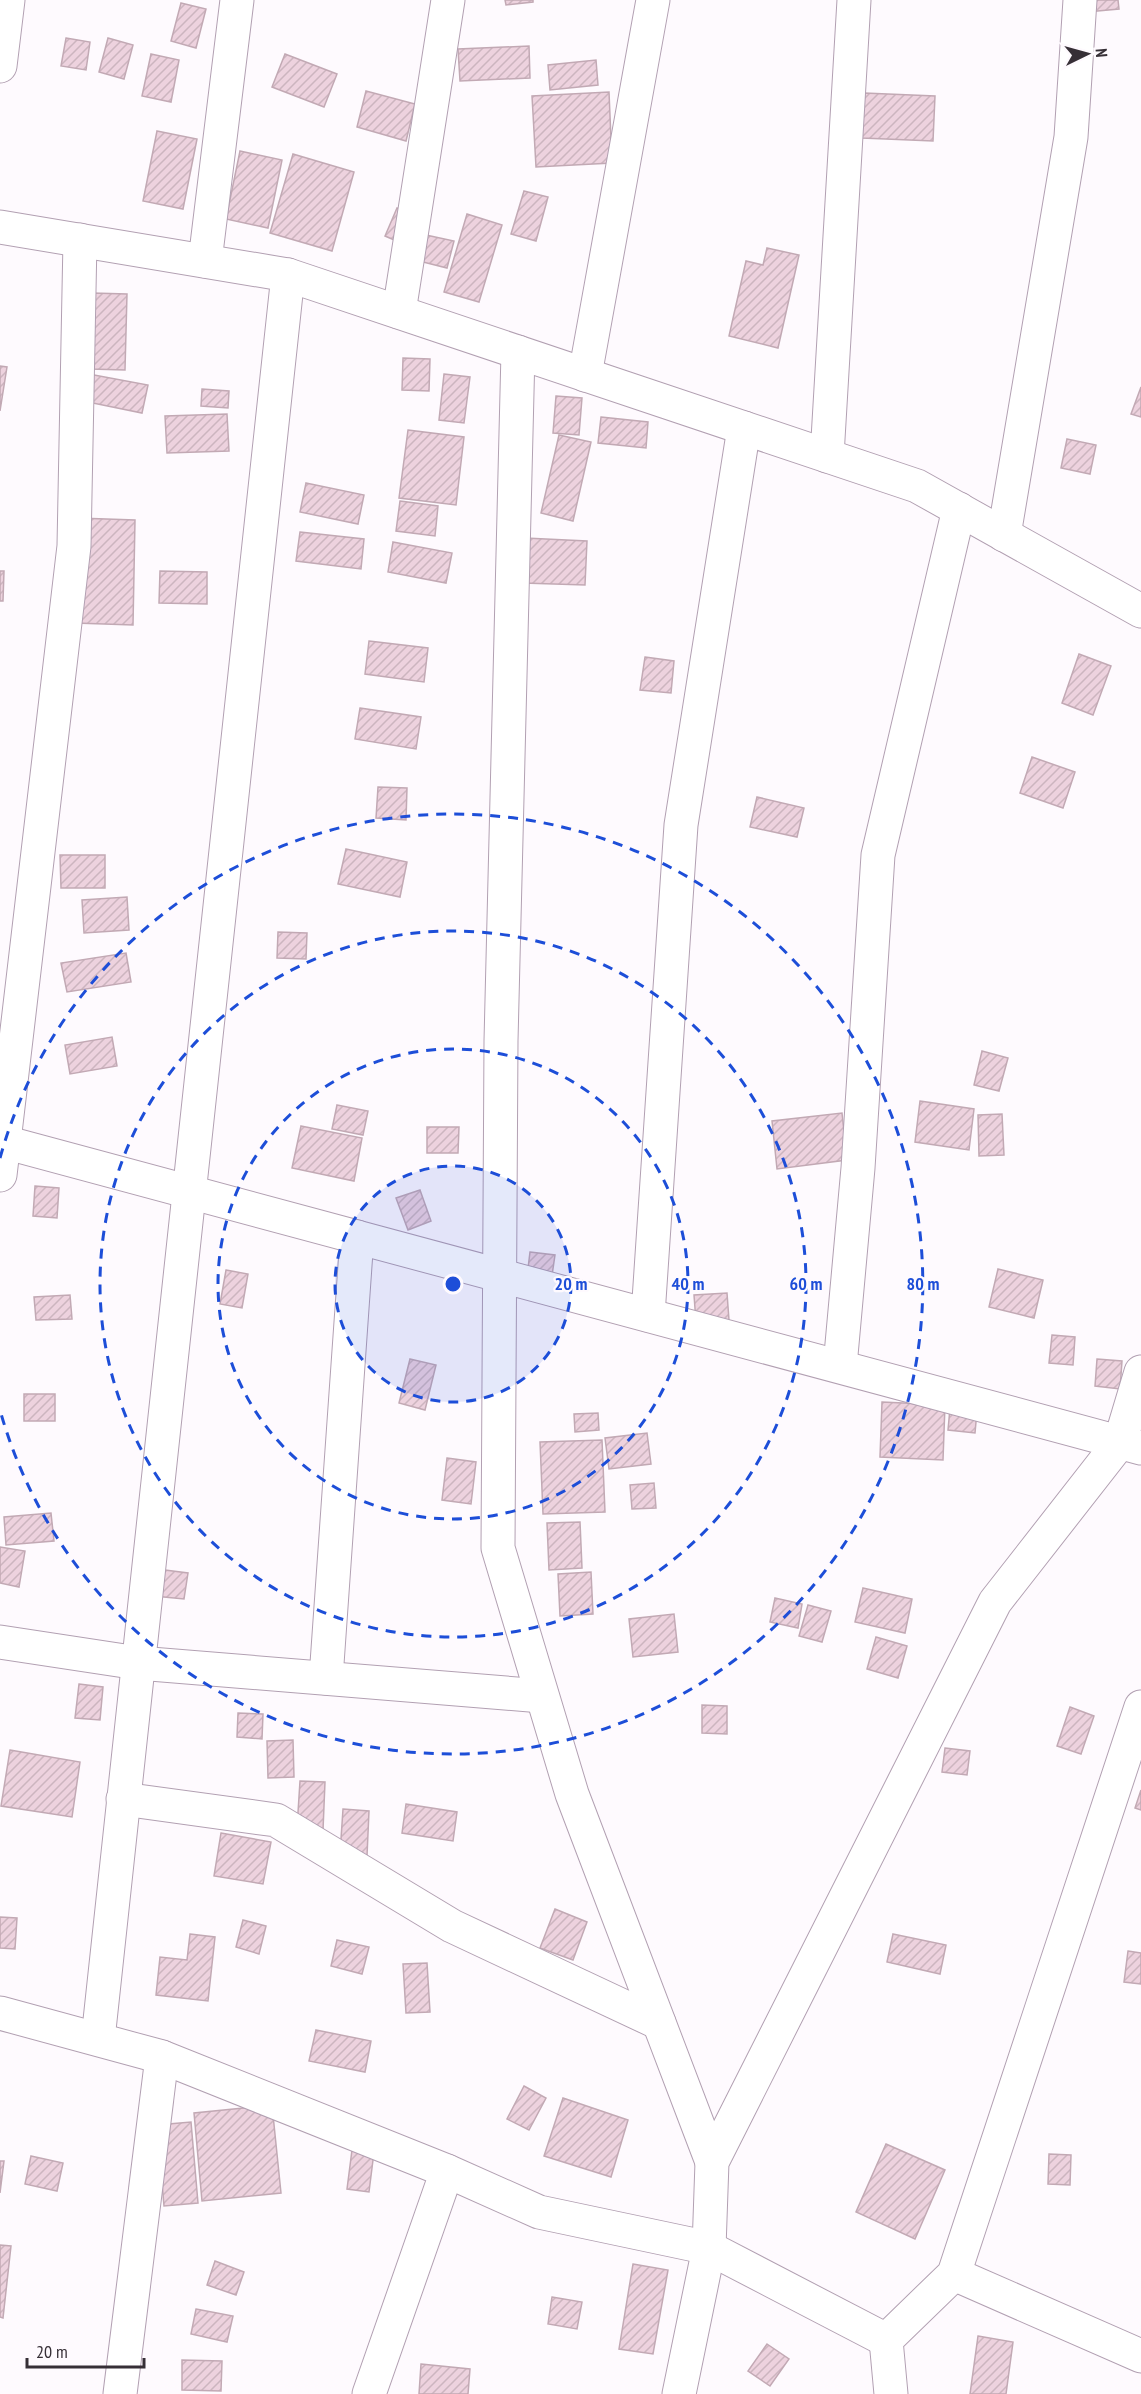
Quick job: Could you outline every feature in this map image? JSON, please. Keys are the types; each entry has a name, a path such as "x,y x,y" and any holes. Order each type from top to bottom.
{"street":[{"path":"0,66 8,0"},
{"path":"205,261 237,0"},
{"path":"399,312 448,0"},
{"path":"585,375 653,0"},
{"path":"827,456 854,0"},
{"path":"1004,535 1071,137 1080,0"},
{"path":"0,227 288,275 917,486 1141,611"},
{"path":"0,1175 2,1141 74,546 80,240"},
{"path":"98,2039 288,275"},
{"path":"518,352 501,1041 498,1548 572,1794 712,2162 709,2248 679,2394"},
{"path":"648,1315 681,825 744,428"},
{"path":"840,1366 858,1168 878,855 958,509"},
{"path":"2,1141 1130,1445"},
{"path":"326,1678 357,1237"},
{"path":"712,2162 995,1602 1130,1445 1141,1372"},
{"path":"0,1642 138,1663 542,1696"},
{"path":"886,2340 954,2274 1141,1707"},
{"path":"123,1799 276,1820 452,1926 659,2023"},
{"path":"0,2013 162,2057 447,2171 539,2212 709,2248 886,2340"},
{"path":"120,2394 162,2057"},
{"path":"369,2394 447,2171"},
{"path":"954,2274 1141,2356"},
{"path":"886,2340 891,2394"}],"building":[{"path":"505,0 533,0 533,2 506,5"},
{"path":"1086,0 1118,0 1119,9 1087,12"},
{"path":"181,3 206,9 196,48 171,41"},
{"path":"66,38 90,42 86,70 61,66"},
{"path":"108,38 133,45 124,79 99,72"},
{"path":"529,46 530,78 460,81 458,49"},
{"path":"151,54 179,60 171,102 142,96"},
{"path":"285,54 337,74 324,107 272,87"},
{"path":"596,60 598,85 550,90 548,65"},
{"path":"366,91 415,104 406,141 357,127"},
{"path":"609,92 612,163 536,167 532,96"},
{"path":"864,93 935,96 933,141 862,138"},
{"path":"157,131 197,139 183,209 143,201"},
{"path":"240,151 282,160 268,228 226,219"},
{"path":"293,154 354,172 332,251 270,233"},
{"path":"524,191 548,197 536,241 511,234"},
{"path":"397,208 418,217 406,245 385,236"},
{"path":"467,214 502,225 479,302 444,292"},
{"path":"426,235 454,241 447,268 419,261"},
{"path":"767,248 799,255 778,348 729,336 746,261 763,265"},
{"path":"92,293 127,294 125,370 90,369"},
{"path":"403,358 430,359 429,391 402,390"},
{"path":"0,366 7,367 0,411"},
{"path":"78,372 148,385 142,413 73,399"},
{"path":"444,374 470,377 464,423 439,420"},
{"path":"1141,387 1141,417 1131,414"},
{"path":"202,389 229,391 228,408 201,406"},
{"path":"556,396 582,398 579,435 553,433"},
{"path":"227,414 229,451 167,453 165,416"},
{"path":"601,417 648,422 646,448 598,443"},
{"path":"408,430 464,437 456,505 399,498"},
{"path":"559,435 591,442 573,521 541,513"},
{"path":"1067,439 1096,445 1090,474 1061,468"},
{"path":"306,483 364,495 358,524 300,512"},
{"path":"400,501 438,506 435,536 396,531"},
{"path":"77,518 135,520 133,625 75,623"},
{"path":"300,532 364,539 361,569 296,561"},
{"path":"525,538 587,541 585,585 523,583"},
{"path":"393,542 452,553 446,583 388,572"},
{"path":"0,571 4,571 3,601 0,601"},
{"path":"160,571 207,572 207,604 159,603"},
{"path":"369,641 428,648 424,682 365,674"},
{"path":"1079,654 1111,666 1093,715 1062,703"},
{"path":"645,657 674,661 671,693 640,690"},
{"path":"360,708 421,717 416,749 355,739"},
{"path":"1032,757 1075,772 1063,808 1020,793"},
{"path":"378,787 407,788 406,820 376,818"},
{"path":"757,797 804,808 797,837 750,827"},
{"path":"346,849 407,862 400,897 338,884"},
{"path":"60,855 105,855 105,888 61,888"},
{"path":"127,897 129,930 84,933 82,900"},
{"path":"278,932 307,933 306,959 277,958"},
{"path":"126,953 131,982 67,992 61,963"},
{"path":"112,1037 117,1066 70,1074 65,1045"},
{"path":"982,1051 1008,1058 999,1091 974,1085"},
{"path":"920,1101 974,1109 969,1150 915,1142"},
{"path":"337,1105 368,1111 363,1135 332,1129"},
{"path":"842,1113 847,1160 777,1169 772,1121"},
{"path":"1002,1114 1004,1155 979,1156 978,1115"},
{"path":"301,1126 362,1138 354,1181 292,1168"},
{"path":"427,1127 459,1127 458,1153 427,1153"},
{"path":"35,1186 59,1188 57,1218 33,1216"},
{"path":"420,1190 431,1221 408,1230 396,1198"},
{"path":"530,1252 555,1255 549,1296 525,1293"},
{"path":"998,1269 1043,1280 1034,1318 989,1307"},
{"path":"226,1270 248,1274 242,1308 220,1304"},
{"path":"727,1293 729,1320 696,1322 694,1295"},
{"path":"70,1295 72,1319 36,1320 34,1297"},
{"path":"1052,1335 1075,1337 1073,1365 1049,1363"},
{"path":"410,1359 436,1365 425,1410 399,1403"},
{"path":"1097,1359 1122,1361 1120,1389 1095,1386"},
{"path":"24,1394 55,1394 55,1421 24,1421"},
{"path":"882,1402 945,1405 943,1460 880,1457"},
{"path":"950,1408 977,1411 975,1433 948,1430"},
{"path":"598,1413 599,1430 575,1432 574,1414"},
{"path":"647,1433 651,1464 609,1469 605,1438"},
{"path":"602,1440 605,1512 543,1514 540,1442"},
{"path":"447,1458 476,1462 471,1504 442,1500"},
{"path":"654,1483 656,1508 632,1509 630,1485"},
{"path":"51,1513 54,1541 6,1545 4,1517"},
{"path":"580,1522 582,1568 549,1570 547,1523"},
{"path":"0,1547 25,1551 19,1587 0,1583"},
{"path":"157,1569 188,1573 184,1599 154,1596"},
{"path":"591,1572 593,1614 560,1616 558,1574"},
{"path":"863,1588 912,1599 905,1633 855,1622"},
{"path":"775,1598 802,1604 798,1628 770,1622"},
{"path":"808,1605 831,1611 822,1642 799,1636"},
{"path":"674,1614 678,1652 633,1657 629,1619"},
{"path":"876,1637 907,1646 898,1678 867,1669"},
{"path":"79,1684 103,1687 100,1720 75,1718"},
{"path":"702,1705 727,1706 727,1734 702,1733"},
{"path":"1070,1707 1094,1716 1081,1754 1057,1746"},
{"path":"238,1713 263,1714 262,1739 237,1737"},
{"path":"293,1740 294,1777 268,1778 267,1741"},
{"path":"945,1748 970,1751 967,1775 942,1772"},
{"path":"10,1750 80,1762 72,1817 1,1806"},
{"path":"300,1781 325,1782 323,1830 297,1828"},
{"path":"1141,1790 1141,1810 1135,1808"},
{"path":"406,1804 457,1812 453,1841 402,1833"},
{"path":"343,1809 369,1811 367,1856 340,1854"},
{"path":"221,1833 271,1842 263,1884 214,1876"},
{"path":"555,1909 587,1922 573,1960 540,1948"},
{"path":"0,1917 17,1918 15,1949 0,1948"},
{"path":"243,1920 266,1926 259,1954 236,1947"},
{"path":"190,1934 215,1937 208,2001 156,1995 160,1957 187,1960"},
{"path":"893,1934 946,1945 940,1974 887,1962"},
{"path":"337,1940 369,1947 362,1974 331,1966"},
{"path":"1128,1951 1141,1953 1141,1984 1124,1982"},
{"path":"427,1963 430,2012 406,2013 403,1964"},
{"path":"316,2030 371,2041 365,2072 309,2061"},
{"path":"524,2086 546,2098 529,2130 507,2119"},
{"path":"563,2098 628,2120 611,2177 544,2156"},
{"path":"272,2105 281,2193 202,2201 194,2113"},
{"path":"191,2122 198,2203 164,2206 157,2125"},
{"path":"886,2144 945,2170 915,2239 856,2212"},
{"path":"352,2150 374,2152 369,2192 347,2189"},
{"path":"1049,2154 1071,2155 1070,2185 1048,2184"},
{"path":"31,2156 63,2163 57,2191 25,2184"},
{"path":"0,2161 4,2161 0,2193"},
{"path":"0,2245 11,2246 3,2318 0,2317"},
{"path":"215,2261 244,2272 236,2295 207,2285"},
{"path":"633,2264 668,2270 653,2354 619,2349"},
{"path":"552,2297 582,2302 577,2329 548,2324"},
{"path":"196,2309 233,2316 227,2342 191,2334"},
{"path":"978,2336 1013,2342 1006,2394 970,2394"},
{"path":"767,2344 789,2359 770,2386 748,2371"},
{"path":"182,2360 222,2361 221,2391 182,2390"},
{"path":"421,2364 470,2369 468,2394 419,2394"}]}
